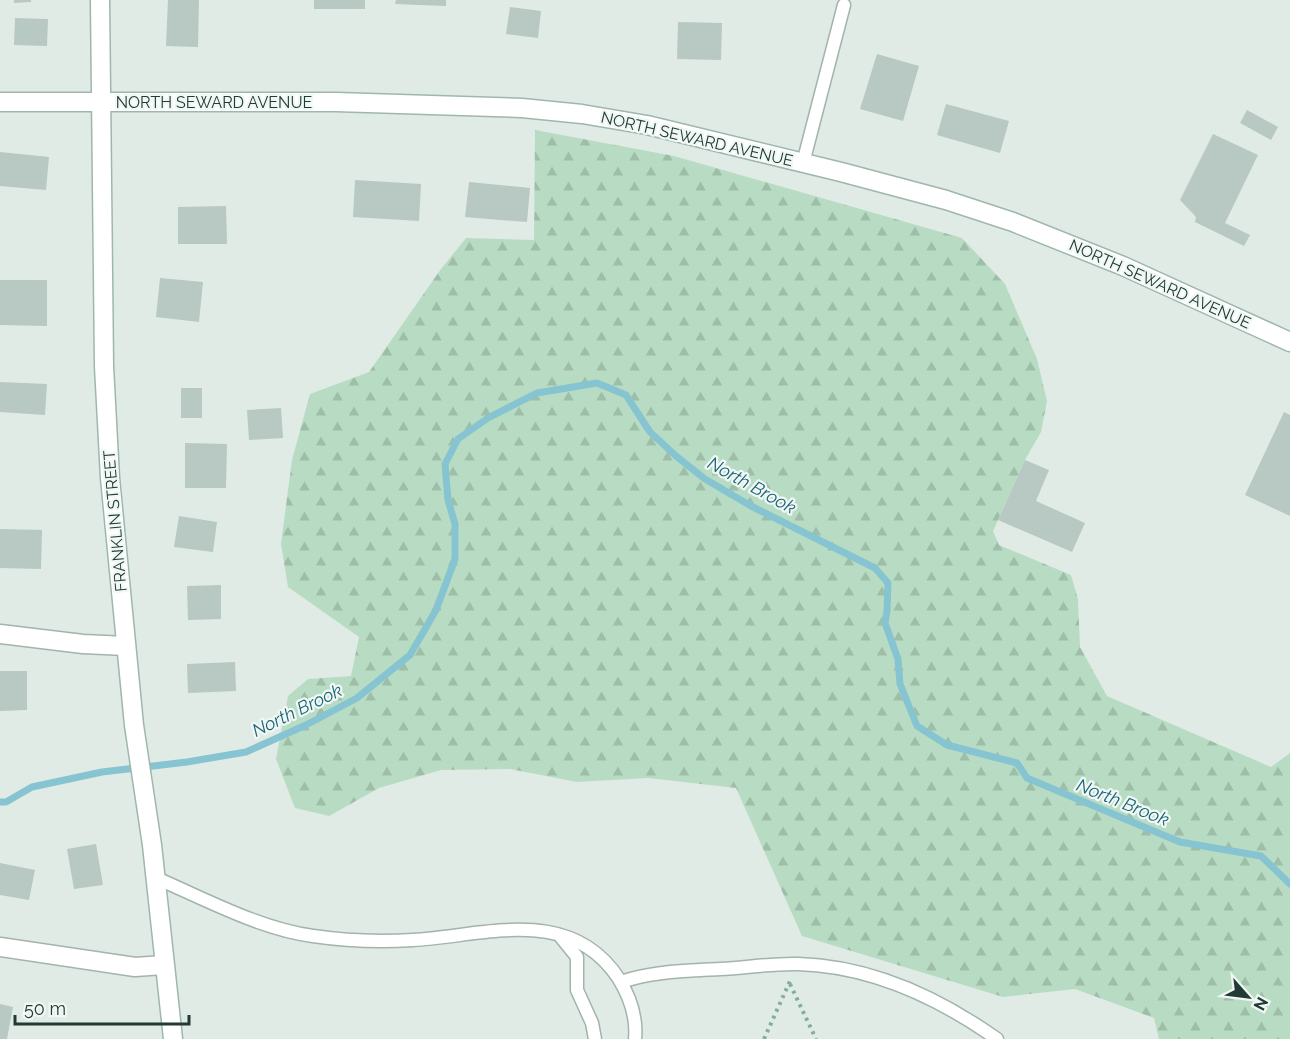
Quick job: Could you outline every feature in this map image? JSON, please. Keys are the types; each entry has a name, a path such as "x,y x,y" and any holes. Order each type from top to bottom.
{"street":[{"name":"FRANKLIN STREET","path":"100,0 104,366 110,477 134,725 156,878 173,1039"},
{"name":"NORTH SEWARD AVENUE","path":"0,102 336,102 522,108 582,114 647,125 946,200 1013,222 1123,266 1290,342"},
{"path":"0,634 83,644 126,646"},
{"path":"0,947 135,967 164,965"}],"lane":[{"path":"803,163 843,5"},
{"path":"156,878 242,915 310,936 378,942 529,929 560,936 597,953 612,968 630,1001 634,1015 635,1039"},
{"path":"560,936 577,957 577,990 592,1023 596,1039"},
{"path":"621,982 641,975 669,972 798,964 847,970 907,988 967,1018 997,1039"}],"path":[{"path":"764,1039 798,964"},
{"path":"789,983 816,1039"}],"green space":[{"path":"535,130 674,156 962,238 1005,284 1037,359 1047,401 1041,432 1025,460 993,531 999,545 1071,575 1078,599 1080,647 1107,696 1271,767 1290,753 1290,1039 1159,1039 1154,1018 1075,989 1003,997 802,936 736,788 648,778 577,782 510,769 441,770 379,788 329,816 295,808 276,759 288,696 308,679 351,676 359,637 288,587 281,544 292,460 310,394 369,372 441,269 466,238 534,240"}],"building":[{"path":"14,0 31,0 31,2 14,3"},
{"path":"168,0 199,0 198,47 166,46"},
{"path":"314,0 365,0 365,9 314,9"},
{"path":"396,0 446,0 446,6 395,4"},
{"path":"510,7 541,11 538,38 506,34"},
{"path":"15,18 48,19 47,46 14,45"},
{"path":"678,22 722,23 721,60 677,59"},
{"path":"877,54 919,66 903,121 860,109"},
{"path":"946,104 1009,121 1000,153 937,135"},
{"path":"1247,110 1278,127 1271,140 1240,123"},
{"path":"1213,134 1258,155 1225,223 1250,235 1244,246 1195,222 1196,217 1180,200"},
{"path":"0,152 49,157 46,190 0,186"},
{"path":"355,180 421,184 419,221 353,217"},
{"path":"469,182 530,188 527,222 465,217"},
{"path":"226,206 227,244 178,244 178,207"},
{"path":"160,278 203,282 199,322 156,317"},
{"path":"0,280 47,280 47,326 0,325"},
{"path":"0,382 47,384 45,415 0,412"},
{"path":"181,388 202,388 202,418 181,418"},
{"path":"281,408 283,438 249,440 247,410"},
{"path":"1284,412 1290,415 1290,516 1245,495"},
{"path":"185,443 227,444 226,488 185,488"},
{"path":"1025,460 1049,470 1036,501 1085,523 1072,552 998,520"},
{"path":"179,516 217,522 213,552 174,547"},
{"path":"0,529 42,530 41,569 0,568"},
{"path":"221,585 221,619 188,620 187,586"},
{"path":"235,662 236,691 188,693 187,664"},
{"path":"0,671 27,671 27,710 0,711"},
{"path":"96,844 103,885 74,889 67,849"},
{"path":"0,863 35,870 29,900 0,895"},
{"path":"0,1004 13,1007 7,1039 0,1039"}],"waterway":[{"name":"North Brook","path":"0,802 6,802 32,787 102,772 246,752 306,725 357,698 410,655 436,610 455,559 455,524 448,500 445,464 458,439 488,418 537,393 597,383 626,395 650,432 705,479 751,506 875,568 888,583 885,623 898,659 900,684 917,726 947,745 1017,763 1027,778 1180,842 1261,856 1290,884"}]}
